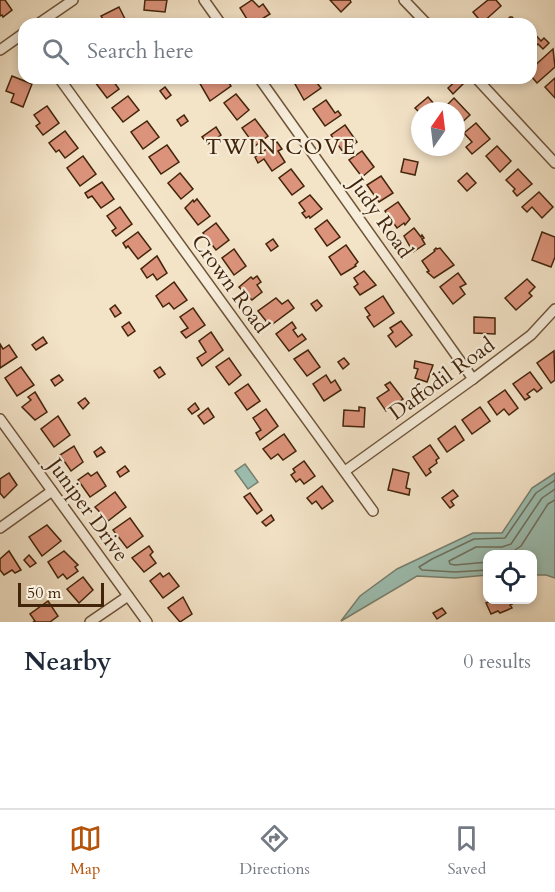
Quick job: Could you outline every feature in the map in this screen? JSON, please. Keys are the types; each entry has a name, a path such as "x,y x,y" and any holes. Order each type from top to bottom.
{"street":[{"path":"47,18 73,0"},
{"path":"204,0 217,18"},
{"path":"404,0 421,18"},
{"path":"0,50 18,37"},
{"name":"Crown Road","path":"63,84 374,511"},
{"name":"Judy Road","path":"263,84 473,379"},
{"path":"482,84 555,163"},
{"name":"Daffodil Road","path":"345,471 531,335 555,309"},
{"name":"Juniper Drive","path":"0,419 147,622"},
{"path":"0,528 52,491"},
{"path":"90,622 128,596"}],"water":[{"path":"245,464 258,482 248,489 235,471"},
{"path":"555,473 555,578 537,575 537,550 483,550 483,575 455,578 417,576 341,621 360,596 397,569 473,533 502,533 532,488"}],"building":[{"path":"0,0 5,0 12,10 3,17 0,16"},
{"path":"145,0 167,0 165,12 144,10"},
{"path":"252,0 259,7 263,4 270,14 264,18 246,18 240,8"},
{"path":"330,0 350,0 351,2 341,12"},
{"path":"488,0 496,0 501,6 488,18 478,18 473,12"},
{"path":"119,7 124,18 102,18 101,16"},
{"path":"537,37 541,41 544,38 549,43 543,49 538,44"},
{"path":"553,49 555,67 537,83 537,64"},
{"path":"12,76 18,78 18,84 32,84 23,107 11,102 14,94 6,91"},
{"path":"555,78 555,98 545,87"},
{"path":"96,84 115,84 119,89 107,98"},
{"path":"200,84 230,84 231,86 210,101"},
{"path":"295,84 318,84 321,88 304,100"},
{"path":"452,84 463,84 453,94 448,88"},
{"path":"165,87 171,95 166,99 160,91"},
{"path":"236,94 249,110 237,120 224,103"},
{"path":"128,96 139,110 123,122 112,108"},
{"path":"428,97 432,102 422,102"},
{"path":"326,100 335,113 338,111 341,115 325,126 313,109"},
{"path":"47,106 59,123 43,135 36,126 40,123 34,115"},
{"path":"465,110 470,115 465,120"},
{"path":"184,115 188,121 181,126 177,120"},
{"path":"255,119 268,136 255,146 242,128"},
{"path":"147,121 159,137 143,149 131,132"},
{"path":"476,123 490,139 472,154 466,147 472,142 465,132"},
{"path":"345,125 357,142 343,152 331,135"},
{"path":"216,127 221,135 208,144 202,137"},
{"path":"65,131 78,148 65,158 49,143"},
{"path":"277,142 282,149 278,151 285,162 272,171 264,159 258,163 255,157"},
{"path":"167,145 179,162 161,174 149,157"},
{"path":"497,146 511,161 500,172 486,156"},
{"path":"362,151 374,167 362,177 349,160"},
{"path":"83,156 96,174 80,186 67,168"},
{"path":"404,159 418,162 415,175 401,172"},
{"path":"291,169 304,186 292,195 279,178"},
{"path":"518,169 532,184 517,196 513,191 515,189 506,180"},
{"path":"180,173 193,189 181,199 168,183"},
{"path":"467,173 476,183 467,191 458,181"},
{"path":"381,176 393,193 379,202 367,185"},
{"path":"102,182 114,199 101,208 92,196 88,198 85,193"},
{"path":"539,192 553,207 542,218 532,207 527,212 522,207"},
{"path":"310,195 322,209 310,218 309,216 306,218 302,213 305,211 299,203"},
{"path":"197,199 210,216 198,225 185,208"},
{"path":"398,202 410,219 405,225 404,223 397,228 385,211"},
{"path":"120,207 132,224 116,236 112,231 116,228 107,216"},
{"path":"327,220 340,237 327,246 315,229"},
{"path":"216,223 229,240 216,250 203,233"},
{"path":"414,228 421,237 422,235 425,244 413,252 404,236"},
{"path":"138,232 151,249 138,259 123,243"},
{"path":"542,232 555,237 555,257 551,267 532,260"},
{"path":"273,239 278,246 271,251 266,244"},
{"path":"346,245 358,262 356,266 341,275 329,257"},
{"path":"436,248 440,248 454,265 434,278 427,272 429,271 422,261"},
{"path":"234,249 246,266 234,275 222,258"},
{"path":"157,256 167,273 157,280 153,274 147,278 141,269"},
{"path":"364,271 376,285 360,295 354,287 358,284 354,278"},
{"path":"458,273 466,284 460,287 465,294 453,304 440,287"},
{"path":"257,276 261,282 257,285 262,292 252,300 239,287 251,277 253,279"},
{"path":"527,279 535,287 529,293 532,296 516,310 505,298"},
{"path":"174,282 187,300 174,309 169,303 163,307 156,296"},
{"path":"383,296 394,313 374,327 367,317 370,315 365,308"},
{"path":"276,298 282,304 288,300 294,308 270,326 258,311"},
{"path":"317,300 322,306 316,311 311,304"},
{"path":"115,305 121,313 115,317 110,309"},
{"path":"193,308 205,325 186,338 181,332 188,328 180,317"},
{"path":"474,317 495,318 495,334 474,333"},
{"path":"401,321 412,335 396,347 388,336 393,332 390,328"},
{"path":"129,322 135,331 128,336 122,327"},
{"path":"292,322 296,328 293,330 298,337 302,334 306,339 289,351 276,334"},
{"path":"211,332 223,350 202,366 197,358 206,352 199,341"},
{"path":"43,337 47,343 36,350 32,345"},
{"path":"0,344 3,349 9,345 17,357 0,368"},
{"path":"308,350 320,367 307,376 294,359"},
{"path":"554,351 555,380 551,383 537,363"},
{"path":"229,358 241,375 229,385 216,367"},
{"path":"344,358 349,364 343,369 338,362"},
{"path":"415,361 433,365 427,382 415,378 418,369 414,368"},
{"path":"21,367 34,385 17,396 5,378"},
{"path":"160,367 165,374 159,378 154,371"},
{"path":"530,372 542,388 537,392 534,389 527,394 530,397 525,400 513,384"},
{"path":"59,375 63,380 55,386 51,380"},
{"path":"326,375 331,383 335,380 341,390 324,401 313,384"},
{"path":"390,382 403,399 386,411 377,398 389,390 385,385"},
{"path":"248,384 260,401 247,410 235,393"},
{"path":"505,390 518,408 509,415 504,409 497,415 488,402"},
{"path":"35,392 47,412 35,420 22,407 31,400 28,397"},
{"path":"85,398 89,403 83,409 78,403"},
{"path":"195,403 199,409 192,414 188,409"},
{"path":"359,407 365,408 364,427 343,426 344,410 359,411"},
{"path":"480,407 490,421 472,434 462,420"},
{"path":"208,408 214,417 204,424 198,416"},
{"path":"266,409 278,426 260,440 256,433 261,430 253,418"},
{"path":"58,416 70,435 54,447 41,429"},
{"path":"455,426 464,440 447,452 438,439"},
{"path":"284,434 296,451 283,460 278,454 271,459 263,449"},
{"path":"430,445 439,458 426,476 413,457"},
{"path":"74,446 83,462 71,471 60,455"},
{"path":"101,447 105,452 97,457 94,452"},
{"path":"304,461 315,476 304,484 300,479 296,482 291,475 295,472 293,469"},
{"path":"125,466 129,471 120,477 117,472"},
{"path":"393,469 409,473 406,488 410,489 409,495 388,490"},
{"path":"97,472 106,486 90,497 78,480 88,473 91,476"},
{"path":"9,473 17,485 4,498 0,493 0,479"},
{"path":"322,486 333,501 322,509 316,501 312,504 307,498"},
{"path":"453,490 458,496 451,501 454,505 450,508 442,498"},
{"path":"115,492 126,507 108,521 95,507"},
{"path":"250,493 262,510 257,514 244,497"},
{"path":"271,515 274,520 266,526 262,522"},
{"path":"130,518 143,536 127,548 113,530"},
{"path":"47,525 61,541 42,556 29,537"},
{"path":"149,546 153,552 150,555 156,563 144,572 132,558"},
{"path":"9,551 21,570 15,573 12,570 4,575 0,570 0,559"},
{"path":"64,551 78,565 75,567 78,571 67,579 63,574 58,578 48,562"},
{"path":"29,555 36,563 30,567 24,560"},
{"path":"160,573 163,577 169,573 179,586 163,598 150,581"},
{"path":"83,577 93,590 79,603 67,589"},
{"path":"183,597 192,614 180,622 168,608"},
{"path":"48,601 58,616 50,622 33,622 35,621 30,614"},
{"path":"486,604 512,604 510,605 512,608 491,614"},
{"path":"442,608 446,613 437,619 433,613"}],"district":[{"name":"TWIN COVE","path":"281,147"}]}
